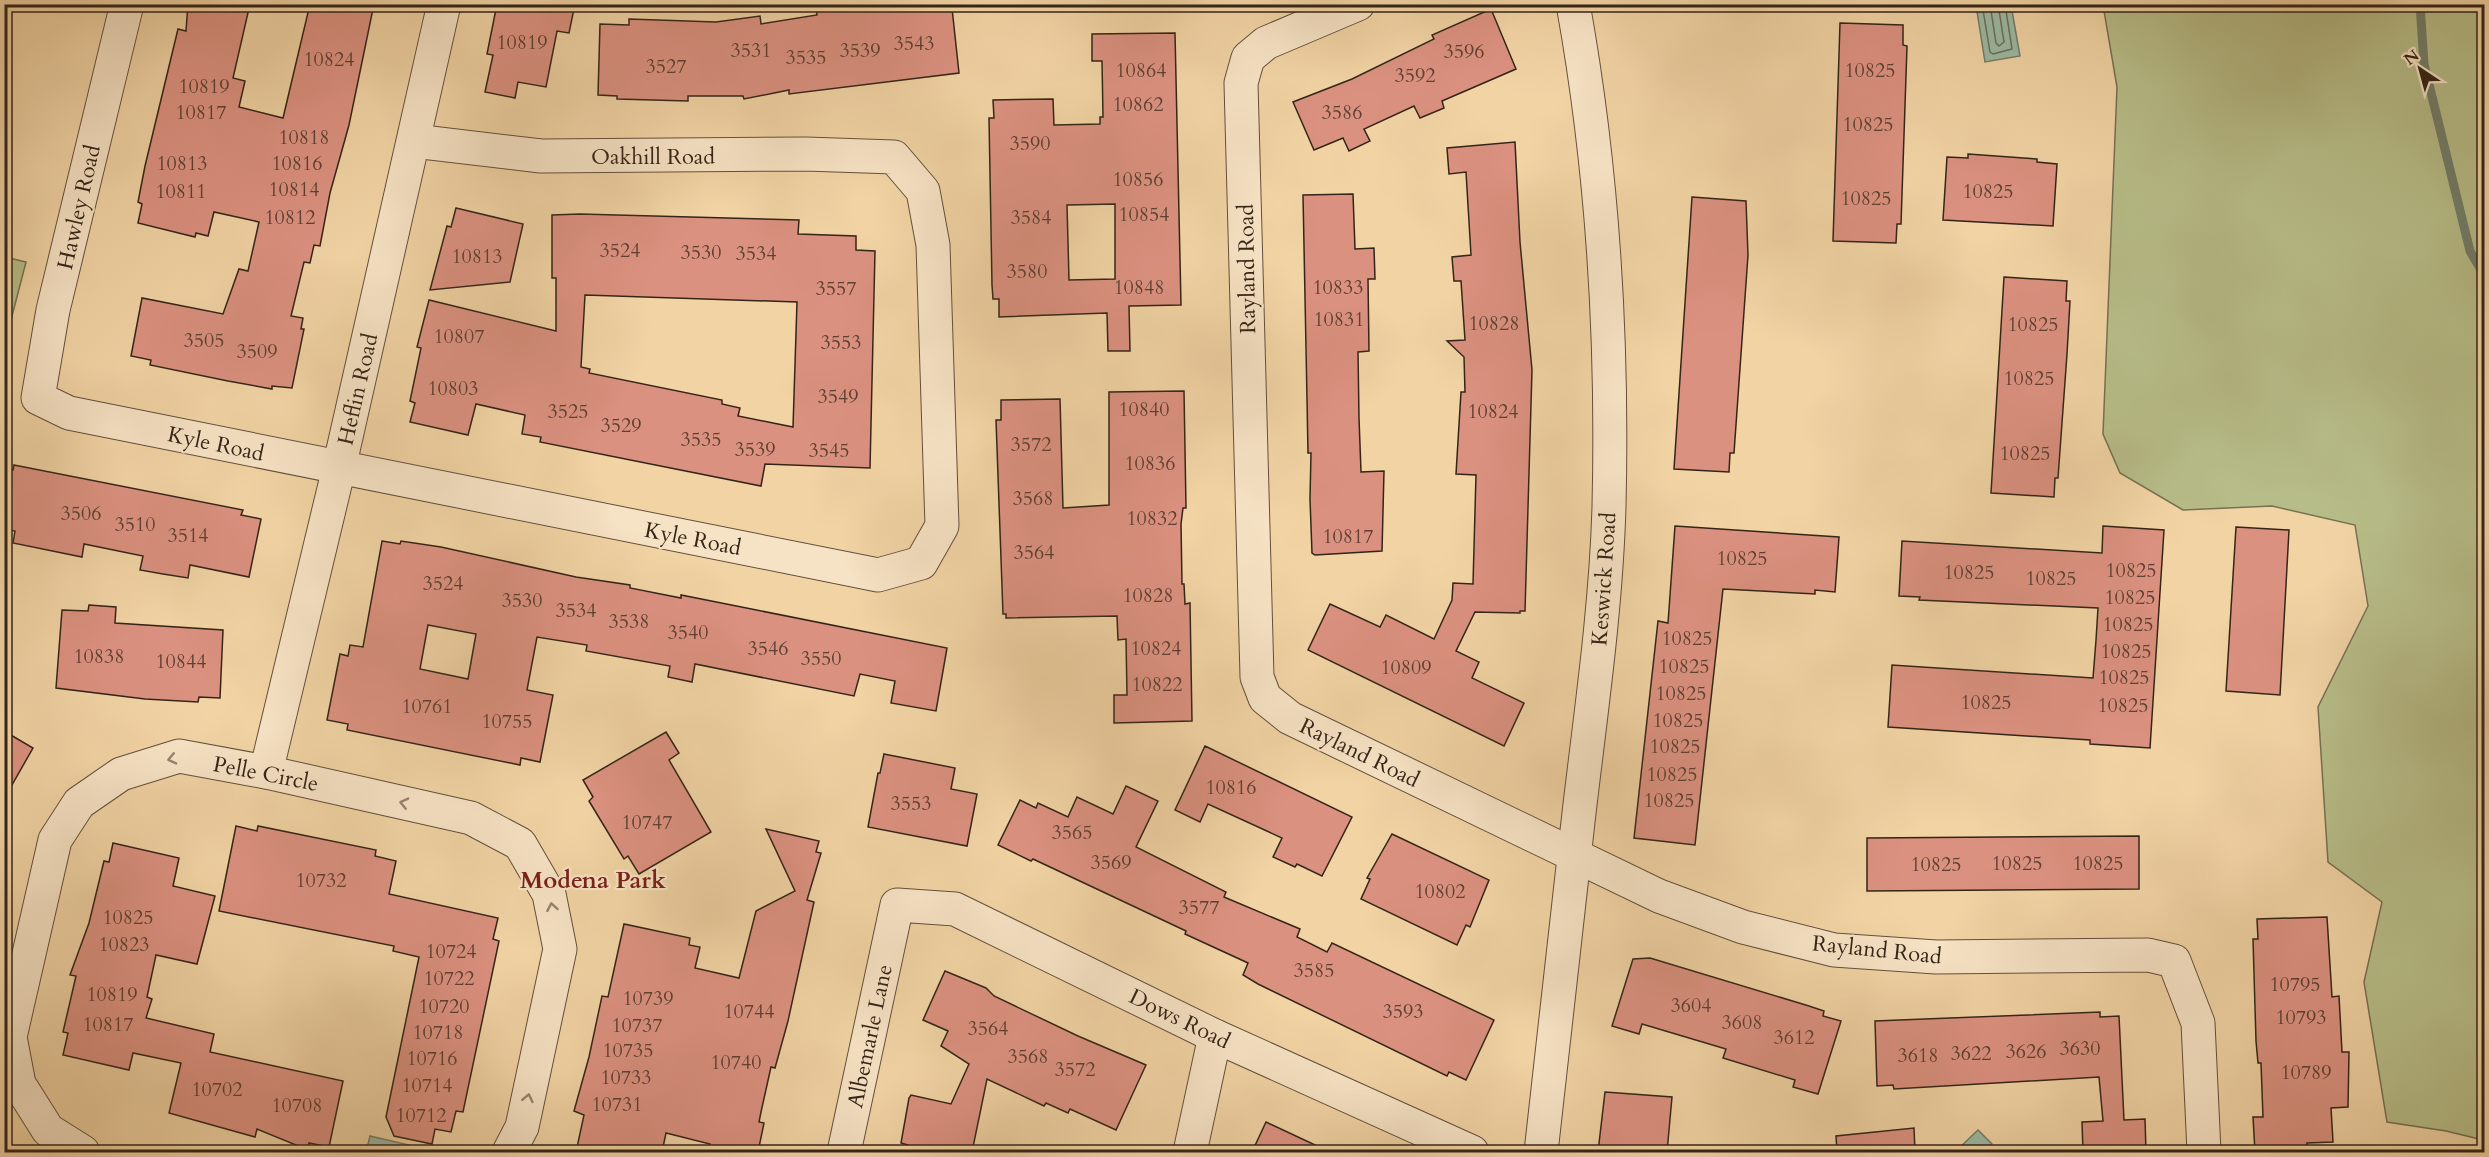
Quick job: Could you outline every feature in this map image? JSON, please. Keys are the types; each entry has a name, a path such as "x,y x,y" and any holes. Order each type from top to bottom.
{"street":[{"name":"Hawley Road","path":"50,403 38,398 53,310 127,4"},
{"name":"Heflin Road","path":"266,772 339,468 444,4"},
{"name":"Keswick Road","path":"1541,1152 1598,660 1609,486 1604,249 1593,141 1573,4"},
{"name":"Rayland Road","path":"1353,6 1266,42 1248,58 1241,83 1257,677 1265,698 1290,718 1659,896 1743,927 1834,950 1936,957 2148,955 2174,962 2198,1023 2204,1152"},
{"name":"Oakhill Road","path":"414,141 541,156 806,154 894,157"},
{"name":"Kyle Road","path":"50,403 69,413 878,575 921,563 942,526 933,245 923,191 894,157"},
{"name":"Pelle Circle","path":"83,1152 48,1130 19,1084 10,1036 55,840 79,803 120,774 179,756 266,772 471,818 520,844 549,894 560,949 522,1127 509,1152"},
{"name":"Dows Road","path":"894,919 897,906 955,909 1215,1036 1472,1152"},
{"name":"Albemarle Lane","path":"844,1152 894,919"},
{"path":"1190,1152 1215,1036"}],"green space":[{"path":"2103,5 2484,5 2484,1152 2479,1139 2446,1131 2387,1122 2364,982 2382,902 2328,862 2318,707 2368,606 2355,525 2272,506 2183,510 2120,473 2103,434 2117,87"},
{"path":"4,257 26,262 5,343"}],"water":[{"path":"1976,5 2011,5 2020,56 1985,62"},
{"path":"1978,1130 1992,1144 1984,1152 1955,1152"},
{"path":"370,1136 409,1145 408,1152 366,1152"}],"building":[{"path":"188,4 250,4 233,78 245,81 239,107 283,118 310,4 374,4 349,125 330,193 320,246 314,245 310,263 304,262 291,316 303,318 301,329 304,329 292,388 272,386 272,389 228,381 150,365 151,360 131,356 142,298 223,314 239,269 248,271 259,222 214,212 208,236 196,233 195,237 138,223 142,204 138,202 145,166 178,29 186,31"},
{"path":"497,4 575,4 569,33 557,31 546,87 518,82 515,98 485,92 493,55 487,54"},
{"path":"864,4 949,4 952,8 959,73 789,94 789,90 744,99 743,96 688,96 688,101 617,99 617,96 598,95 600,24 629,25 629,19 716,22 760,16 761,24 817,15 816,10"},
{"path":"1491,9 1516,69 1442,101 1444,108 1420,118 1414,106 1364,129 1370,141 1349,151 1343,138 1314,150 1293,102 1352,79 1434,39 1432,35"},
{"path":"1840,23 1903,25 1903,45 1907,46 1901,224 1897,224 1896,243 1833,241"},
{"path":"1175,33 1181,305 1129,306 1130,351 1108,351 1107,313 999,317 999,299 993,299 989,118 994,118 993,100 1053,99 1054,125 1100,124 1100,117 1103,117 1102,61 1092,61 1092,34","holes":["1115,204 1115,279 1069,280 1067,205"]},
{"path":"1515,142 1520,242 1532,370 1525,611 1520,611 1520,613 1475,612 1456,651 1479,662 1472,678 1524,703 1504,746 1308,650 1330,604 1380,627 1386,615 1434,639 1452,600 1453,583 1473,584 1476,475 1456,474 1461,392 1465,392 1464,357 1447,341 1465,340 1461,281 1454,281 1452,257 1471,255 1466,172 1449,174 1447,148"},
{"path":"1968,154 2037,159 2037,162 2057,164 2053,226 1943,220 1947,157 1968,158"},
{"path":"1353,194 1355,249 1374,248 1375,279 1368,279 1369,351 1358,352 1359,418 1361,472 1384,471 1382,551 1315,555 1312,553 1311,453 1308,453 1303,195"},
{"path":"1692,197 1746,201 1748,255 1734,453 1730,453 1729,472 1674,469"},
{"path":"456,208 523,224 510,282 430,290 447,226 451,227"},
{"path":"552,215 799,220 798,234 856,236 856,250 875,251 870,468 765,464 761,486 540,442 541,437 522,434 525,415 476,404 468,435 410,422 415,403 410,401 421,348 417,347 429,300 556,331 556,278 552,278","holes":["585,295 797,302 793,427 738,416 740,408 722,404 722,400 589,373 590,369 581,367"]},
{"path":"2004,277 2067,281 2066,301 2070,301 2067,354 2058,478 2055,478 2054,497 1991,493"},
{"path":"1184,391 1186,508 1183,508 1181,524 1182,584 1184,584 1185,604 1190,603 1192,721 1114,723 1114,695 1127,695 1126,639 1118,640 1117,616 1006,618 1006,614 1003,614 996,420 1001,420 1001,400 1060,399 1063,508 1109,505 1109,392"},
{"path":"14,465 243,510 241,515 261,519 249,577 190,565 188,578 140,570 143,556 84,544 82,557 13,543 15,531 4,529 4,468 13,470"},
{"path":"1675,526 1839,537 1835,592 1815,590 1815,594 1723,589 1695,845 1634,838 1658,621 1668,623"},
{"path":"2103,526 2164,530 2150,748 2090,744 2090,740 1888,727 1892,665 2093,678 2096,640 2098,608 1919,600 1920,597 1899,596 1902,541 2102,553"},
{"path":"2236,527 2289,530 2280,695 2226,691"},
{"path":"382,541 400,544 401,541 441,547 576,577 630,585 630,588 681,598 681,595 947,648 936,711 891,703 895,681 860,674 854,696 695,664 692,682 668,677 670,666 586,651 587,645 537,637 527,690 553,695 540,762 521,758 520,765 347,730 348,724 327,720 340,654 348,656 350,645 363,647","holes":["428,625 476,634 468,679 420,669"]},
{"path":"89,605 116,607 115,623 223,630 220,698 199,697 198,702 145,699 56,688 62,610 88,611"},
{"path":"4,731 33,748 4,799"},
{"path":"666,732 679,753 669,760 711,832 639,874 628,856 624,859 589,801 593,797 583,780"},
{"path":"1205,746 1352,817 1322,876 1297,864 1295,867 1273,857 1282,838 1208,804 1200,822 1175,810"},
{"path":"884,754 955,768 951,789 977,794 967,846 868,827"},
{"path":"1126,786 1158,801 1136,847 1226,892 1224,897 1300,929 1297,937 1327,952 1332,943 1494,1020 1466,1080 1449,1072 1447,1076 1258,984 1243,975 1248,963 1185,934 1186,931 1033,859 1031,861 998,845 1020,800 1036,808 1038,803 1068,817 1077,797 1113,814"},
{"path":"236,826 257,831 258,826 376,850 375,856 396,861 389,894 498,918 493,939 499,941 463,1112 456,1111 451,1132 435,1129 432,1144 394,1136 386,1117 419,957 393,951 394,946 219,911"},
{"path":"766,829 819,841 816,852 821,853 807,900 814,902 788,1021 775,1068 771,1067 761,1112 759,1122 764,1123 758,1152 708,1152 710,1144 666,1133 662,1152 576,1152 584,1115 574,1111 602,996 608,997 624,924 690,938 689,945 700,947 695,968 739,978 756,911 795,891"},
{"path":"1392,834 1489,880 1470,927 1466,925 1457,945 1361,899 1370,879 1367,878"},
{"path":"2139,836 2139,889 1867,891 1867,838"},
{"path":"113,843 179,858 173,886 215,896 197,964 156,955 147,997 152,999 146,1018 214,1034 210,1052 343,1081 329,1147 309,1143 308,1150 257,1129 255,1137 169,1113 181,1063 133,1053 129,1070 63,1055 68,1033 63,1032 76,976 70,975 89,923 104,861 109,862"},
{"path":"2327,917 2332,997 2339,996 2342,1052 2349,1052 2348,1107 2331,1108 2333,1142 2307,1143 2307,1152 2255,1152 2253,1117 2263,1117 2261,1063 2258,1063 2256,1041 2253,939 2258,939 2257,919"},
{"path":"1650,958 1809,1006 1824,1011 1823,1016 1841,1021 1818,1094 1793,1087 1795,1080 1723,1058 1726,1049 1642,1024 1639,1034 1612,1026 1633,959"},
{"path":"945,971 986,988 994,996 1078,1036 1146,1065 1116,1130 1070,1109 1068,1113 1046,1103 1044,1106 987,1079 972,1152 906,1152 908,1145 901,1143 911,1095 951,1104 969,1064 941,1046 948,1031 923,1020"},
{"path":"2100,1012 2100,1017 2119,1016 2124,1120 2145,1119 2146,1152 2083,1152 2082,1122 2103,1121 2099,1077 1894,1089 1893,1085 1877,1086 1875,1021"},
{"path":"1605,1092 1672,1097 1667,1152 1598,1152"},
{"path":"1266,1122 1330,1152 1252,1152"},
{"path":"1914,1128 1915,1152 1837,1152 1836,1136"}],"waterway":[{"path":"2420,4 2424,64 2470,251 2484,275"}],"district":[{"name":"Modena Park","path":"593,880"}]}
